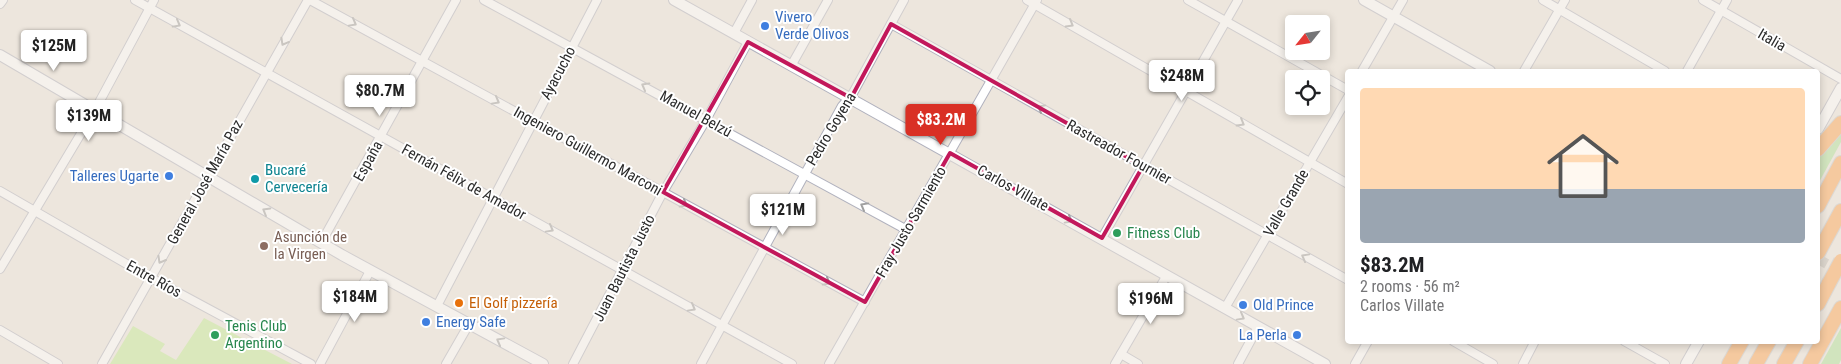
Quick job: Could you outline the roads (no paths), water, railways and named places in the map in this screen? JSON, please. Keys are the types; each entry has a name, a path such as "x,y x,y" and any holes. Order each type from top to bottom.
{"highway":[{"path":"1820,147 1841,123"},
{"path":"1820,202 1841,163"},
{"path":"1820,249 1841,211"},
{"path":"1820,300 1841,261"},
{"path":"1810,364 1841,308"},
{"path":"1729,364 1740,344"},
{"path":"1756,364 1767,344"},
{"path":"1784,364 1795,344"}],"street":[{"path":"0,4 3,0"},
{"name":"Fernán Félix de Amador","path":"135,0 624,269 792,364"},
{"path":"0,270 95,110 154,0"},
{"name":"Ingeniero Guillermo Marconi","path":"309,0 866,302"},
{"name":"General José María Paz","path":"102,364 309,0"},
{"name":"España","path":"321,243 456,0"},
{"name":"Manuel Belzú","path":"484,0 573,46 907,230"},
{"name":"Ayacucho","path":"437,306 597,0"},
{"name":"Carlos Villate","path":"674,0 1324,364"},
{"path":"734,33 752,0"},
{"path":"791,66 828,0"},
{"name":"Pedro Goyena","path":"700,364 804,173 904,0"},
{"path":"1188,0 1345,88"},
{"path":"1102,238 1238,0"},
{"path":"1364,0 1486,69"},
{"path":"1363,69 1403,0"},
{"path":"1543,0 1662,69"},
{"path":"1525,69 1565,0"},
{"name":"Italia","path":"1703,0 1841,79"},
{"path":"1688,69 1727,0"},
{"path":"1033,1 1345,182"},
{"name":"Fray Justo Sarmiento","path":"828,364 907,230 1033,1"},
{"name":"Rastreador Fournier","path":"891,24 1345,278"},
{"name":"Juan Bautista Justo","path":"573,364 663,192 706,120 748,42"},
{"path":"0,55 370,271 543,364"},
{"path":"1820,125 1841,88"},
{"name":"Valle Grande","path":"1225,308 1345,102"},
{"name":"Entre Ríos","path":"0,191 151,278 311,364"},
{"path":"320,364 370,271"},
{"path":"1115,364 1167,275"},
{"path":"446,364 469,324"},
{"path":"1238,364 1258,327"},
{"path":"0,330 58,364"},
{"path":"1355,364 1366,344"},
{"path":"1458,344 1492,364"},
{"path":"1523,364 1533,344"},
{"path":"1629,344 1665,364"},
{"path":"1686,364 1697,344"},
{"path":"1121,354 1138,364"}],"tunnel":[{"path":"1820,260 1841,272"}],"place":[{"name":"Vivero Verde Olivos","path":"765,26"},
{"name":"Talleres Ugarte","path":"169,176"},
{"name":"Bucaré Cervecería","path":"255,179"},
{"name":"Fitness Club","path":"1117,233"},
{"name":"Asunción de la Virgen","path":"264,246"},
{"name":"El Golf pizzería","path":"459,303"},
{"name":"Old Prince","path":"1243,305"},
{"name":"Energy Safe","path":"426,322"},
{"name":"Tenis Club Argentino","path":"215,335"},
{"name":"La Perla","path":"1297,335"}]}
